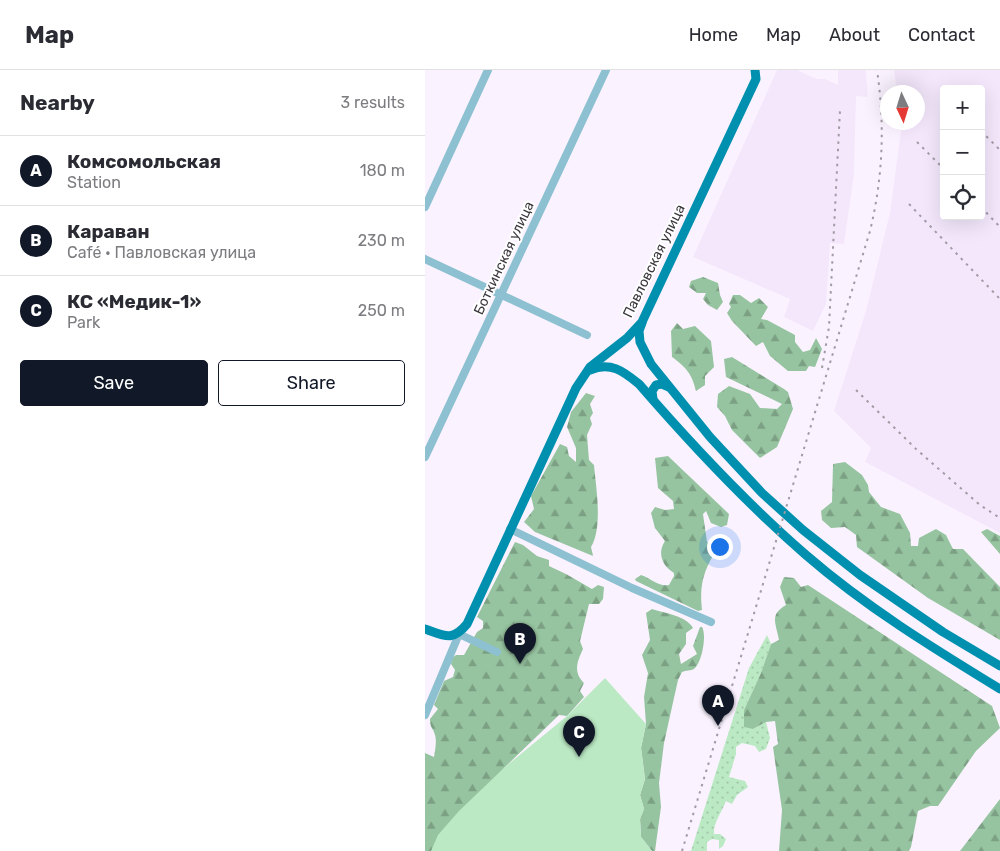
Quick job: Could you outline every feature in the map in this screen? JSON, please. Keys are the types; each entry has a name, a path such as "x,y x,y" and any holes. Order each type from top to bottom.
{"main road":[{"name":"Павловская улица","path":"459,634 467,624 575,388 590,367 627,338 643,322 757,73"},
{"path":"643,322 639,332 640,342 669,387 733,463 762,493 818,543 859,575 943,632 1000,666"},
{"path":"585,372 609,366 618,368 639,384 747,502 807,556 904,628 1000,689"},
{"path":"653,399 652,390 656,385 662,384 669,387"},
{"path":"425,628 448,636 459,634"}],"street":[{"path":"425,206 488,70"},
{"name":"Боткинская улица","path":"425,457 605,70"},
{"path":"425,259 587,335"},
{"path":"510,529 632,588 711,622"},
{"path":"459,634 497,652"},
{"name":"Павловская улица","path":"425,715 459,634"}],"shaded area":[{"path":"777,70 797,70 817,79 825,79 838,85 838,70 866,70 868,97 856,96 854,174 844,244 830,243 826,304 813,331 784,317 790,299 693,257"},
{"path":"894,70 1000,70 1000,533 865,462 871,448 834,411 866,311 890,213 901,130 925,130 925,85 896,85"}],"green space":[{"path":"703,277 718,283 723,302 717,310 708,305 703,299 706,293 697,293 689,287 691,281"},
{"path":"733,295 740,295 751,303 759,298 768,307 761,319 767,320 795,335 795,342 803,352 810,350 816,338 822,349 815,367 809,366 806,371 788,371 770,356 763,342 756,346 732,321 727,313 731,307 729,304"},
{"path":"677,323 683,329 695,326 711,341 714,367 705,376 705,385 696,391 688,371 672,357 671,331"},
{"path":"732,357 788,392 793,409 777,447 760,458 732,430 725,416 717,407 718,394 729,386 750,394 760,408 777,409 782,404 726,377 724,359"},
{"path":"586,393 595,396 590,404 593,413 590,418 592,424 587,435 589,460 594,465 598,507 597,529 591,547 593,556 535,532 524,522 534,509 531,496 560,444 567,447 569,456 576,462 576,448 567,427 571,412"},
{"path":"668,456 729,514 727,525 721,527 711,523 706,511 703,514 707,542 715,542 718,547 704,577 701,592 702,610 698,611 635,579 641,575 658,584 669,585 674,576 674,573 666,567 662,559 661,550 665,541 655,528 651,513 655,507 665,510 674,509 673,501 658,488 655,458"},
{"path":"845,462 862,475 868,485 869,492 881,507 900,514 910,533 911,546 918,546 919,538 936,529 946,535 953,549 963,549 1000,587 1000,640 928,598 857,547 856,535 845,527 831,528 822,520 821,511 832,502 833,464"},
{"path":"987,529 1000,536 1000,554 981,532"},
{"path":"515,542 523,545 537,556 549,560 549,566 592,589 598,585 604,587 603,599 599,604 589,604 580,641 583,649 577,671 584,683 580,691 584,697 567,716 559,715 505,767 450,833 462,851 425,851 425,753 434,757 436,737 430,719 438,709 434,705 444,681 453,677 455,670 451,664 452,658 456,655 464,655 477,632 483,628 483,621 477,617"},
{"path":"784,577 794,578 801,587 808,585 992,706 1000,728 976,751 938,806 930,806 918,811 909,851 779,851 782,810 773,747 778,744 775,721 766,722 753,729 744,727 744,710 761,673 771,644 779,640 775,620 777,612 786,605 780,587"},
{"path":"652,609 681,618 693,628 686,633 686,644 679,654 681,664 697,654 693,646 700,627 702,627 704,636 697,666 693,670 682,672 678,680 664,743 659,783 661,807 655,851 652,851 641,837 640,819 644,809 640,795 645,779 641,748 646,724 644,697 648,673 642,655 650,640 646,613"},
{"path":"767,635 771,644 761,673 744,710 744,726 753,729 766,722 770,738 766,749 759,752 755,746 742,743 736,747 736,754 729,777 745,781 748,787 737,795 732,804 726,801 716,822 714,834 720,834 726,839 723,846 719,849 719,840 712,839 707,842 707,851 691,851 749,668"},
{"path":"605,678 646,724 641,748 645,779 640,795 644,809 640,819 641,837 652,851 431,851 438,835 459,811 505,767 567,716"},
{"path":"1000,799 1000,851 960,851"}],"railway":[{"path":"682,851 870,231 878,191 882,131 877,70"},
{"path":"822,368 829,327 840,110"},
{"path":"985,135 1000,150"},
{"path":"917,142 940,165"},
{"path":"909,204 1000,299"},
{"path":"985,211 1000,227"},
{"path":"856,390 916,449 980,505 1000,518"}],"place":[{"name":"Караван","path":"520,664"},
{"name":"Комсомольская","path":"718,726"},
{"name":"КС «Медик-1»","path":"579,757"}]}
